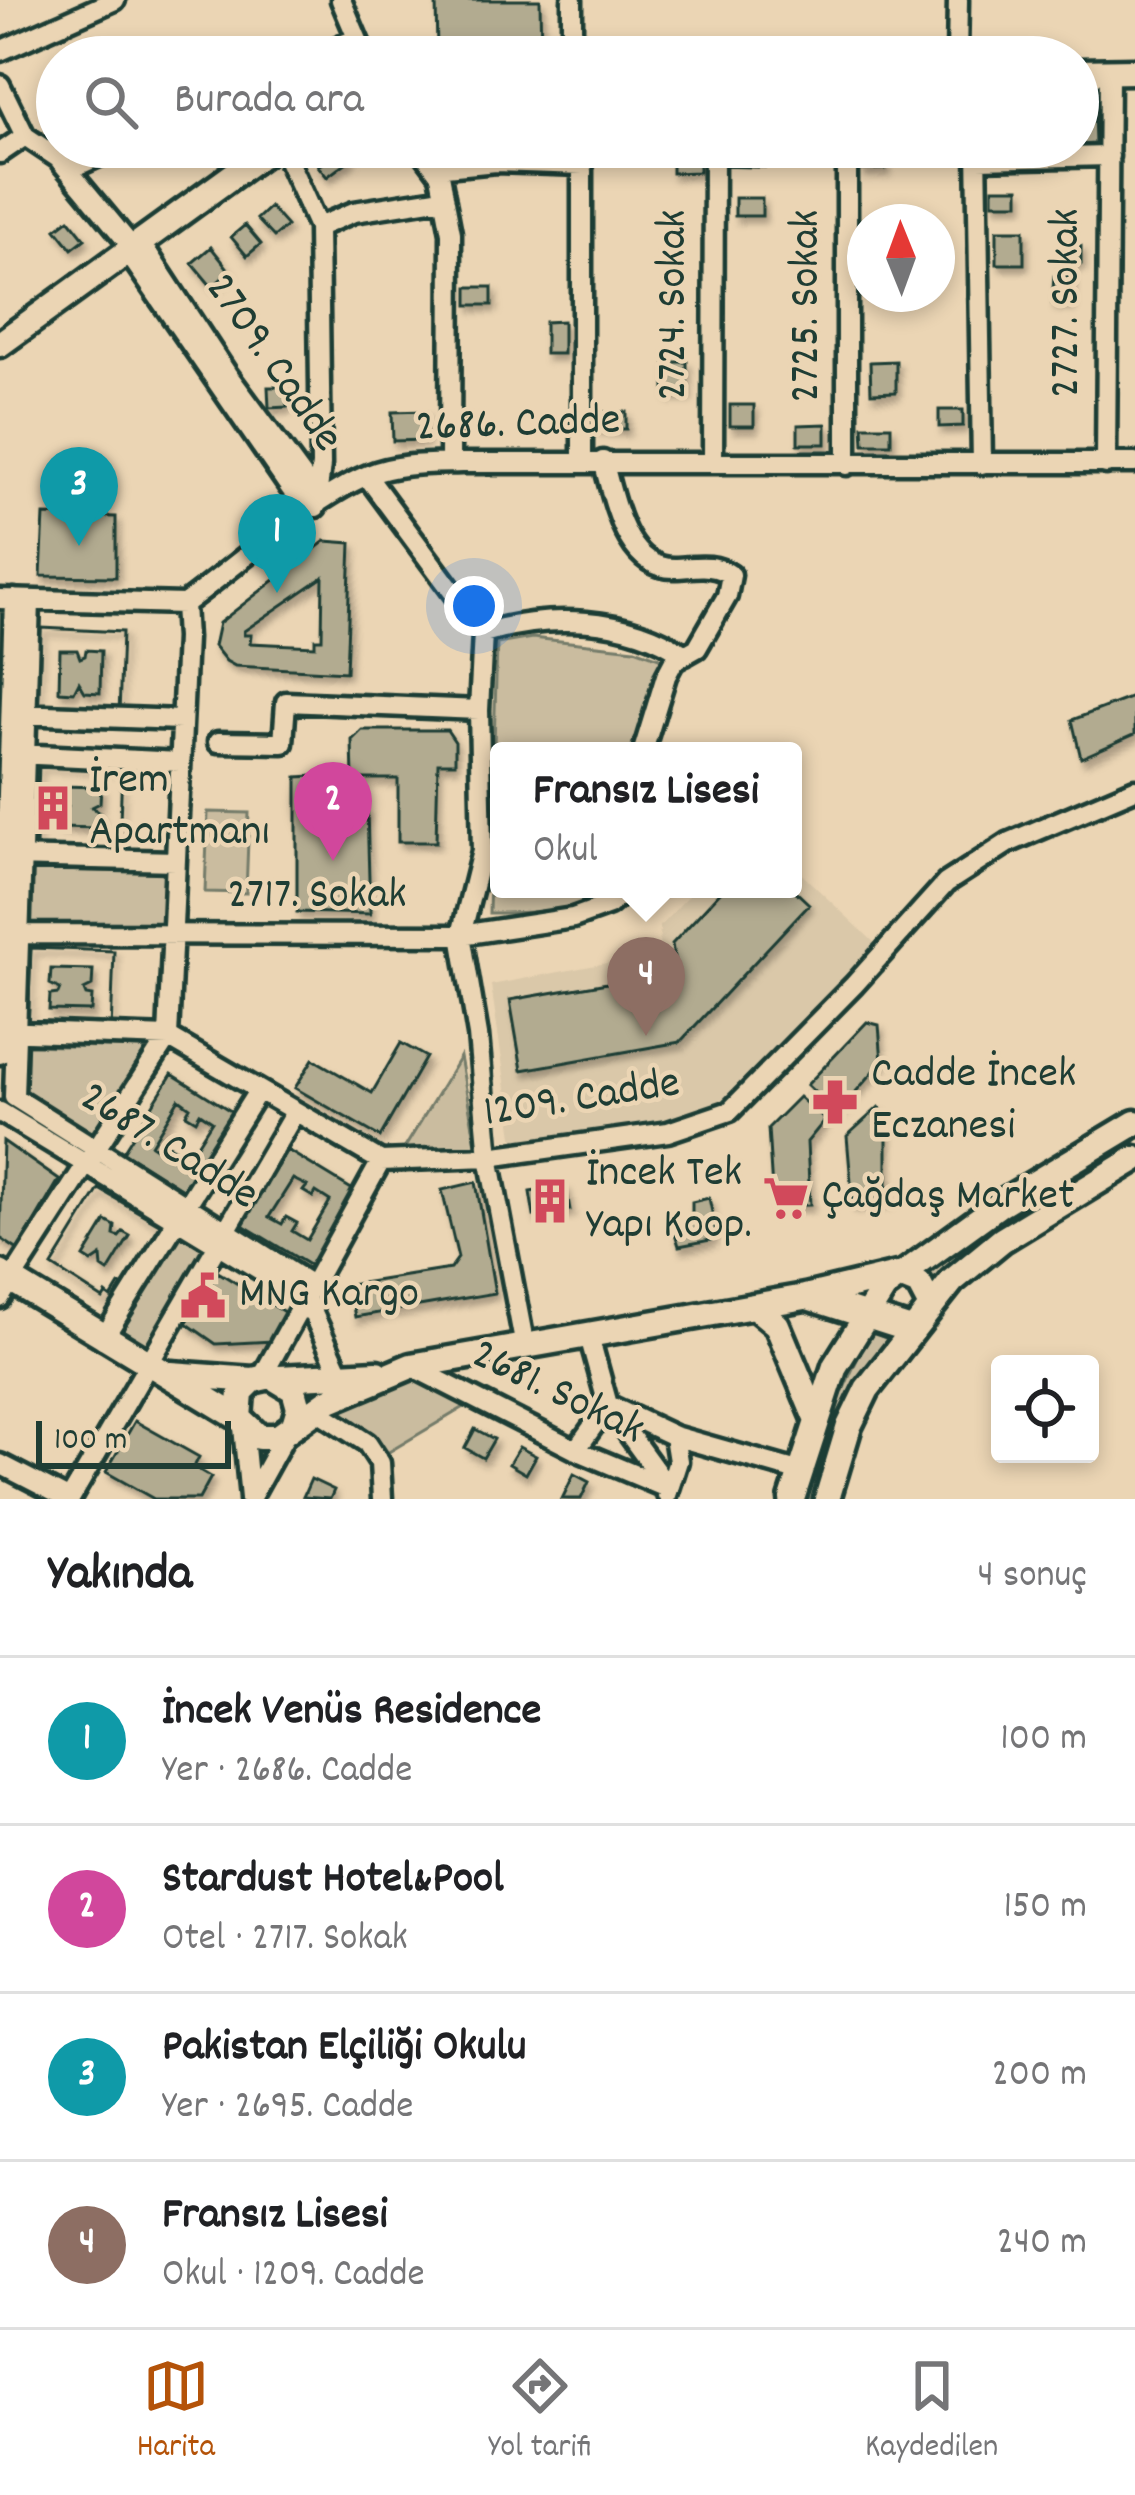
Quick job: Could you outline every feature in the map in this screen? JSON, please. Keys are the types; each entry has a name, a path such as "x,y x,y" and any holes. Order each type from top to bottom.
{"main road":[{"path":"0,344 243,168"},
{"path":"792,1499 835,1366 864,1314 897,1275 1000,1204 1135,1123"},
{"path":"827,1499 856,1410 930,1305 1003,1240 1135,1159"},
{"path":"158,1368 265,1378 401,1369 806,1297 897,1275 919,1284 930,1305"},
{"path":"4,1284 158,1368 259,1437 290,1429 315,1409 401,1369"},
{"path":"806,1297 911,1330"},
{"path":"754,1306 777,1325 817,1421"},
{"path":"241,1422 241,1392 265,1378"},
{"path":"265,1378 298,1398 290,1429"}],"street":[{"path":"0,51 115,0"},
{"path":"341,0 356,36"},
{"path":"572,0 572,36"},
{"path":"957,36 958,0"},
{"name":"2727. Sokak","path":"1106,464 1109,156 1122,72"},
{"name":"2709. Cadde","path":"0,85 25,136 36,145"},
{"path":"0,153 25,136"},
{"path":"1099,156 1109,156"},
{"name":"2709. Cadde","path":"65,168 132,248 149,255 227,374 311,488 316,507"},
{"path":"68,170 72,168"},
{"path":"292,168 318,226 321,465 316,507"},
{"path":"435,168 452,233 450,463"},
{"path":"582,168 582,461"},
{"name":"2724. Sokak","path":"713,463 714,168"},
{"name":"2725. Sokak","path":"847,168 847,465"},
{"path":"978,168 982,464"},
{"path":"318,226 354,212 443,197"},
{"name":"2686. Cadde","path":"184,604 316,507 367,476 402,466 582,461 1135,463"},
{"path":"603,461 622,521 645,559 665,569 718,566 730,575 721,608 697,648 674,661 666,676 646,742"},
{"path":"367,476 483,633 479,710 482,851 461,935 478,1035 489,1157 525,1347"},
{"path":"4,1284 168,1037 184,604 14,600"},
{"name":"2687. Cadde","path":"14,600 5,1031 14,1097 91,1155 311,1298"},
{"path":"483,633 549,620 593,622 668,643 685,655"},
{"path":"218,742 283,743 286,702 479,710"},
{"path":"12,714 181,720"},
{"path":"12,754 178,762"},
{"name":"1209. Cadde","path":"381,1161 489,1157 668,1132 730,1112 946,883 1009,843 1135,789"},
{"path":"9,856 176,861"},
{"name":"2717. Sokak","path":"8,934 461,935 573,918 617,898"},
{"path":"5,1031 168,1037 381,1161 265,1378"},
{"name":"2687. Cadde","path":"0,1054 5,1031"},
{"path":"103,1339 258,1091"},
{"name":"2687. Cadde","path":"0,1112 91,1155"},
{"path":"0,1463 69,1499 158,1368 222,1239 295,1112"},
{"path":"311,1298 340,1373"},
{"path":"589,1336 608,1405 668,1494"},
{"name":"2681. Sokak","path":"401,1369 668,1494"},
{"path":"608,1405 674,1436 801,1472"},
{"path":"577,1450 608,1405"},
{"path":"315,1409 367,1443 380,1463 382,1499"},
{"path":"241,1422 250,1499"},
{"path":"250,1499 290,1429"},
{"path":"668,1494 678,1461 674,1436"}],"shaded area":[{"path":"532,638 635,649 662,659 637,742 494,742 497,644"},
{"path":"208,812 249,813 246,893 205,892"},
{"path":"26,870 168,872 166,933 25,929"},
{"path":"802,874 878,946 747,1086 718,1109 515,1150 491,985 659,953 660,926 686,898 802,898"},
{"path":"490,879 490,898 594,898 537,912 489,913"},
{"path":"25,1045 145,1048 149,1052 96,1142 24,1099"},
{"path":"460,1057 478,1154 401,1154"},
{"path":"1135,1135 1135,1146 993,1231 935,1283 922,1270"},
{"path":"182,1232 212,1249 150,1353 119,1336"},
{"path":"870,1331 889,1340 854,1396 816,1499 806,1499 835,1408"},
{"path":"418,1373 471,1403 387,1453 323,1408"}],"building":[{"path":"436,0 540,0 541,36 437,36"},
{"path":"672,168 699,168 699,172 672,173"},
{"path":"993,188 1019,188 1019,203 993,203"},
{"path":"735,198 762,198 762,216 735,216"},
{"path":"270,207 287,226 274,237 257,219"},
{"path":"69,219 85,239 72,249 56,229"},
{"path":"245,225 261,244 247,256 231,237"},
{"path":"997,230 1024,230 1024,264 997,264"},
{"path":"1081,246 1081,264 1059,264 1058,247"},
{"path":"211,247 230,271 212,287 192,263"},
{"path":"1054,276 1072,277 1071,304 1052,303"},
{"path":"468,287 492,287 492,305 468,305"},
{"path":"563,321 563,354 545,354 545,322"},
{"path":"896,361 896,392 871,393 870,362"},
{"path":"665,362 687,362 687,395 665,395"},
{"path":"268,387 286,387 287,407 269,408"},
{"path":"730,405 754,405 754,426 730,426"},
{"path":"939,410 963,410 963,426 939,427"},
{"path":"425,411 425,440 393,441 392,412"},
{"path":"597,412 626,412 626,429 597,429"},
{"path":"826,424 826,444 798,444 798,425"},
{"path":"863,426 891,426 891,444 864,444"},
{"path":"44,515 116,517 116,577 41,576"},
{"path":"325,541 351,543 346,672 235,666 214,646 219,623","holes":["323,577 322,639 315,639 315,646 250,643 251,635 244,631"]},
{"path":"41,628 122,632 119,714 38,711","holes":["60,650 77,650 80,658 86,650 101,651 100,693 85,692 79,682 74,692 59,691"]},
{"path":"41,628 122,632 119,714 38,711"},
{"path":"1135,696 1135,734 1081,758 1072,720"},
{"path":"362,730 447,730 455,742 455,763 438,763 436,842 398,842 398,779 353,779 352,740"},
{"name":"İrem Apartmanı","path":"39,765 122,768 119,849 36,846","holes":["59,786 101,787 100,803 92,807 100,813 100,828 58,827 58,812 68,806 58,801"]},
{"name":"İrem Apartmanı","path":"39,765 122,768 119,849 36,846"},
{"path":"332,775 333,809 367,809 370,914 297,912 297,777"},
{"path":"802,897 809,904 680,1042 522,1070 510,1000 676,971 672,944 715,898"},
{"path":"31,948 114,951 111,1032 28,1028","holes":["51,969 93,970 92,986 84,990 92,996 91,1011 49,1010 50,995 60,989 50,984"]},
{"path":"31,948 114,951 111,1032 28,1028"},
{"path":"867,1022 879,1025 882,1062 837,1113 807,1085"},
{"path":"401,1043 426,1057 380,1137 295,1088 313,1059 372,1093"},
{"path":"172,1074 237,1115 188,1193 123,1152","holes":["179,1099 190,1107 186,1114 196,1120 200,1113 212,1121 184,1165 172,1158 177,1150 166,1144 162,1152 151,1145"]},
{"path":"799,1097 825,1120 807,1142 810,1205 773,1206 768,1128"},
{"path":"879,1107 887,1117 887,1201 853,1206 847,1136"},
{"path":"3,1141 59,1180 18,1250 0,1238"},
{"path":"287,1150 358,1193 314,1268 241,1224","holes":["293,1179 307,1186 303,1191 330,1201 307,1240 292,1231 297,1223 286,1217 282,1224 269,1217"]},
{"path":"476,1182 495,1293 355,1317 349,1285 450,1269 458,1258 442,1190"},
{"name":"İncek Tek Yapı Koop.","path":"566,1186 570,1210 534,1216 530,1192"},
{"path":"99,1189 166,1228 133,1285 119,1285 111,1298 106,1294 103,1299 52,1266","holes":["106,1221 115,1226 114,1235 130,1236 108,1272 102,1268 101,1256 92,1262 84,1257"]},
{"path":"99,1189 166,1228 133,1285 119,1285 111,1298 106,1294 103,1299 52,1266"},
{"path":"709,1198 716,1231 711,1240 679,1246 673,1227 692,1219 692,1202"},
{"path":"218,1272 289,1315 273,1341 216,1344 186,1323"},
{"path":"135,1421 199,1457 194,1467 211,1477 199,1499 154,1499 106,1472"},
{"path":"475,1429 494,1439 483,1458 465,1448"},
{"path":"519,1447 536,1456 526,1474 509,1464"},
{"path":"574,1474 589,1482 581,1499 562,1499"},
{"path":"311,1479 334,1490 330,1499 303,1497"}],"place":[{"name":"Pakistan Elçiliği Okulu","path":"79,546"},
{"name":"İncek Venüs Residence","path":"277,593"},
{"name":"İrem Apartmanı","path":"53,808"},
{"name":"Stardust Hotel&Pool","path":"333,861"},
{"name":"Fransız Lisesi","path":"646,1036"},
{"name":"Cadde İncek Eczanesi","path":"835,1102"},
{"name":"Çağdaş Market","path":"786,1198"},
{"name":"İncek Tek Yapı Koop.","path":"550,1201"},
{"name":"MNG Kargo","path":"203,1296"}]}
